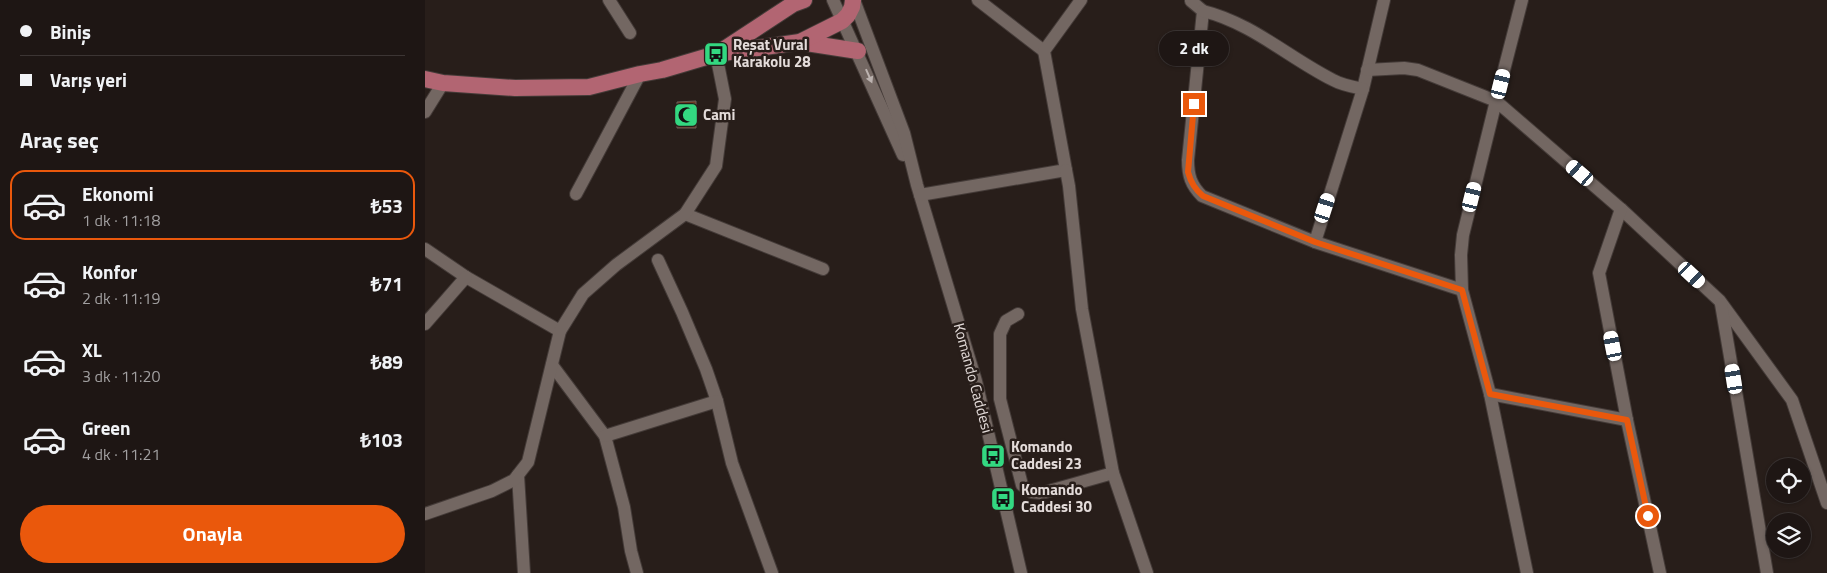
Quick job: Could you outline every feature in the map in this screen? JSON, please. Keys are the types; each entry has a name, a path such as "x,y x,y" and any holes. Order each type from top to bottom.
{"main road":[{"path":"800,42 842,21 848,15 853,0"},
{"path":"716,54 798,1"},
{"path":"425,79 443,83 515,88 589,87 662,70 716,54 800,42 858,51"}],"street":[{"path":"609,0 630,33"},
{"path":"833,0 858,51 919,190"},
{"path":"853,0 904,132 919,190"},
{"path":"978,0 1044,51 1069,186 1082,309 1113,472 1147,573"},
{"path":"1044,51 1081,0"},
{"path":"1191,0 1203,11 1228,18 1244,26 1333,80 1363,89"},
{"path":"1315,242 1363,89 1384,0"},
{"path":"1522,0 1463,235 1461,255 1462,290 1490,394 1527,573"},
{"path":"1203,11 1188,160 1190,181 1195,189 1203,196 1315,242 1462,290"},
{"path":"425,514 492,492 514,480 528,462 560,330 583,294 616,265 685,214 716,166 725,99 716,54"},
{"path":"1367,70 1404,68 1418,70 1496,101 1621,209 1721,301 1792,400 1827,503"},
{"path":"575,194 599,154 640,74"},
{"path":"425,112 443,83"},
{"path":"919,190 1065,170"},
{"name":"Komando Caddesi","path":"919,190 976,381 1021,573"},
{"path":"1621,209 1599,273 1627,420 1660,573"},
{"path":"685,214 823,269"},
{"path":"425,249 466,277 560,330"},
{"path":"658,260 694,338 717,400 732,463 773,573"},
{"path":"425,324 466,277"},
{"path":"1721,301 1767,573"},
{"path":"1018,314 1006,321 1000,334 1000,399 1022,485 1031,492 1042,493 1113,472"},
{"path":"552,365 605,436 624,507 637,573"},
{"path":"1490,394 1627,420"},
{"path":"605,436 717,400"},
{"path":"517,475 524,573"}],"building":[{"name":"Cami","path":"696,101 696,128 677,128 677,102"}],"place":[{"name":"Reşat Vural Karakolu 28","path":"716,54"},
{"name":"Cami","path":"686,115"},
{"name":"Komando Caddesi 23","path":"993,456"},
{"name":"Komando Caddesi 30","path":"1003,499"}],"route":[{"path":"1194,104 1188,172 1190,181 1195,189 1212,201 1315,242 1462,290 1490,394 1627,420 1648,516"}]}
